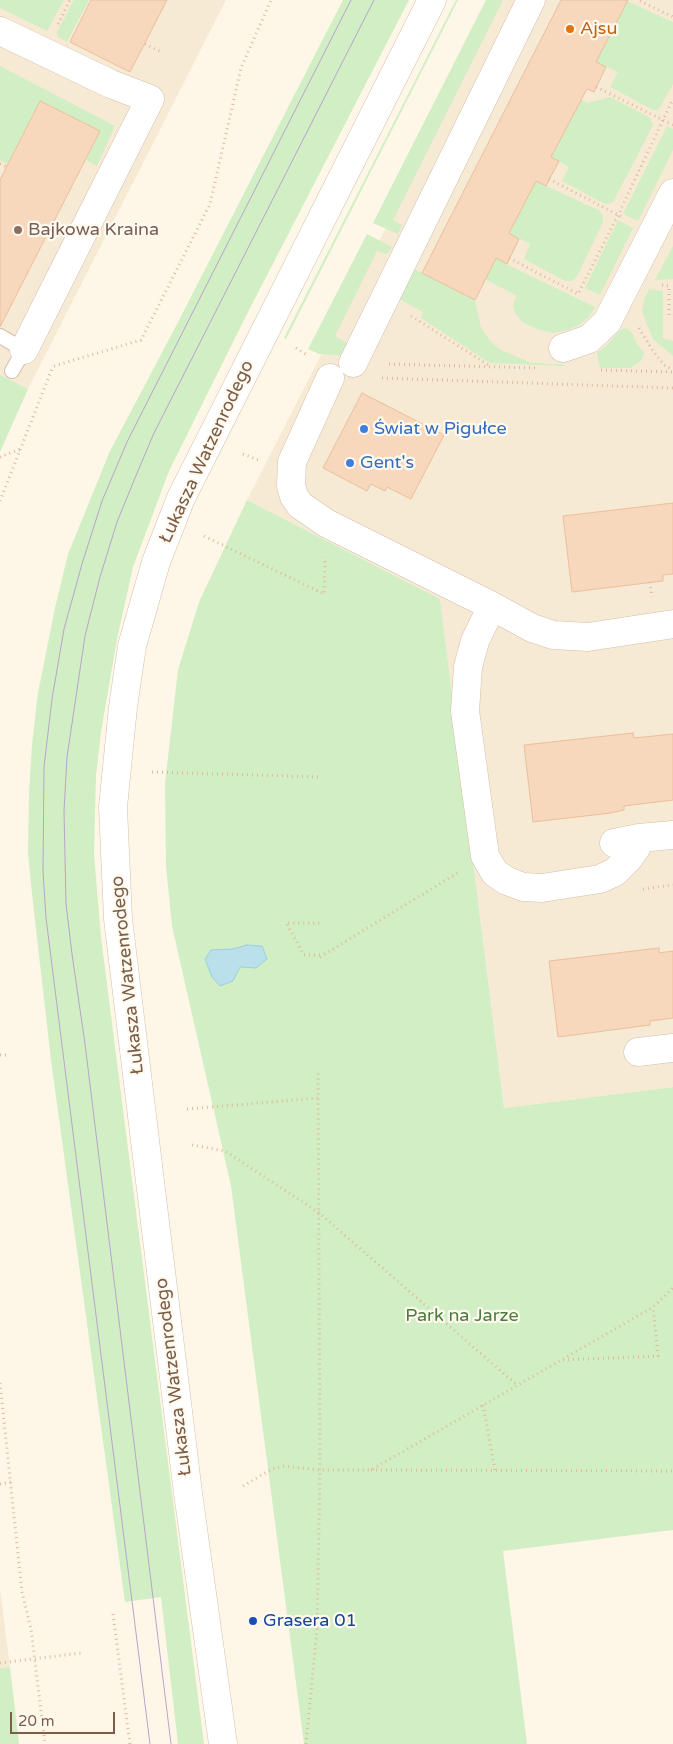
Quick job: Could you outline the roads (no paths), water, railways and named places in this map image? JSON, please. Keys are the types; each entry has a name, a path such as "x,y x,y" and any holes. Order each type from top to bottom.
{"street":[{"name":"Łukasza Watzenrodego","path":"223,1744 188,1493 118,919 114,807 123,707 132,646 156,562 181,498 432,0"},
{"path":"363,370 383,299 531,0"},
{"path":"0,31 110,84 150,99 18,361"},
{"path":"563,348 589,339 607,322 673,194"},
{"path":"330,378 292,462 291,486 294,496 300,505 326,523 532,628 553,635 588,637 673,624"},
{"path":"492,606 475,641 468,667 465,711 485,856 495,873 507,881 523,887 542,888 600,878 615,872 636,848 627,841 673,835"},
{"path":"638,1052 673,1048"}],"lane":[{"path":"0,336 18,361"}],"water":[{"path":"247,945 262,946 267,959 256,968 240,967 233,981 220,986 212,977 205,959 211,950 233,949"}],"tram line":[{"path":"150,1744 46,918 43,871 44,767 52,699 64,629 102,501 127,442 351,0"},
{"path":"171,1744 66,904 64,811 67,757 85,636 100,577 117,522 154,433 374,0"}],"place":[{"name":"Ajsu","path":"570,29"},
{"name":"Bajkowa Kraina","path":"18,230"},
{"name":"Świat w Pigułce","path":"364,429"},
{"name":"Gent's","path":"350,463"},
{"name":"Grasera 01","path":"253,1621"}],"park label":[{"name":"Park na Jarze","path":"462,1316"}]}
